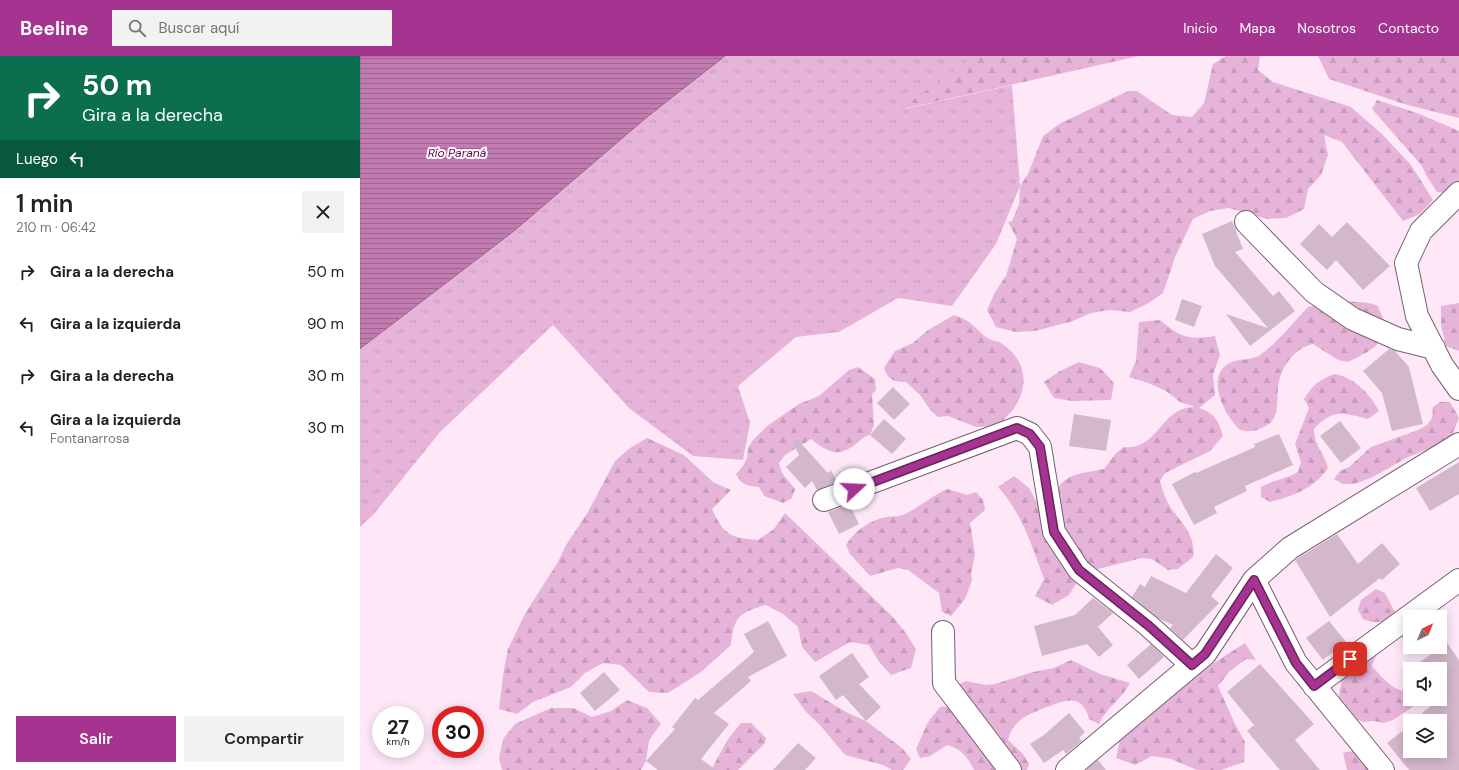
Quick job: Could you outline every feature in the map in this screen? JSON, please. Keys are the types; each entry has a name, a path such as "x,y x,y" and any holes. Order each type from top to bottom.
{"street":[{"path":"1459,193 1421,231 1406,263 1417,316 1442,364 1459,389"},
{"path":"1246,222 1314,292 1353,319 1398,339 1434,348"},
{"path":"824,500 1017,428 1030,434 1040,447 1054,532 1079,570 1149,626 1192,665"},
{"path":"1067,770 1205,654 1254,580 1290,548 1459,444"},
{"path":"1254,580 1296,663 1382,770"},
{"path":"1314,686 1459,580"},
{"path":"943,632 944,683 1010,770"}],"green space":[{"path":"725,56 975,56 901,110 1012,85 1020,186 996,244 952,306 898,298 839,332 796,337 738,386 750,423 743,460 693,456 629,408 553,325 440,432 374,514 360,527 360,350 514,231 647,117"},
{"path":"975,56 1139,56 899,110"},
{"path":"1226,56 1260,56 1258,70 1273,82 1351,107 1382,134 1411,165 1433,200 1420,214 1403,221 1342,142 1324,135 1328,155 1321,175 1308,189 1304,209 1286,218 1267,219 1229,208 1210,211 1193,219 1176,255 1163,293 1147,304 1130,312 1109,310 1091,313 1073,321 1035,331 1016,332 996,327 987,310 995,292 1006,276 1017,239 1008,222 1012,221 1019,204 1020,186 1028,174 1043,136 1059,124 1128,91 1137,91 1172,115 1192,117 1204,103 1213,64"},
{"path":"1318,56 1459,56 1459,118 1404,104 1329,79"},
{"path":"1377,100 1417,113 1459,131 1459,181 1447,193 1437,192 1422,166 1372,109"},
{"path":"1348,301 1374,304 1378,306 1385,327 1384,334 1377,345 1366,353 1348,362 1338,360 1313,344 1306,346 1294,354 1285,366 1279,381 1276,411 1271,422 1258,430 1253,431 1243,431 1238,428 1228,416 1218,390 1220,374 1224,367 1232,362 1257,357 1267,350 1308,307"},
{"path":"1459,303 1459,351 1446,346 1441,325 1441,306"},
{"path":"954,315 966,320 989,339 1001,343 1012,352 1019,363 1023,374 1023,385 1020,396 1015,407 1007,417 996,426 976,427 948,416 938,417 931,411 920,395 906,382 892,380 887,375 884,368 895,351 913,343 928,330"},
{"path":"1160,320 1174,331 1186,336 1198,338 1215,336 1220,355 1213,375 1215,395 1199,408 1209,412 1215,418 1220,426 1223,436 1210,451 1165,473 1160,481 1169,505 1189,533 1193,544 1193,557 1178,569 1168,570 1152,559 1142,558 1094,570 1079,555 1073,546 1064,526 1054,495 1058,487 1068,478 1081,473 1104,469 1116,453 1124,447 1135,446 1145,442 1174,413 1195,407 1180,402 1166,391 1129,377 1136,361 1139,322"},
{"path":"1079,362 1100,368 1114,383 1111,400 1072,401 1054,398 1044,382 1060,371"},
{"path":"858,367 875,379 876,390 872,394 874,425 870,435 850,448 838,452 828,450 811,439 785,455 779,463 782,473 795,489 792,498 783,503 764,496 759,487 748,485 740,481 736,474 743,466 747,458 748,448 753,440 767,426 799,404 819,396 849,370"},
{"path":"1334,374 1348,379 1361,387 1371,398 1379,411 1368,419 1339,414 1333,415 1321,422 1314,429 1314,435 1328,468 1316,481 1302,491 1270,502 1261,497 1261,487 1298,472 1301,462 1295,444 1309,408 1304,399 1310,390 1317,384"},
{"path":"1440,402 1450,402 1459,418 1451,437 1443,443 1406,458 1373,477 1354,484 1343,484 1334,479 1340,471 1349,467 1371,447 1418,430 1427,425 1432,418 1433,407"},
{"path":"647,438 684,455 713,482 731,490 712,509 724,529 734,536 758,540 774,529 785,513 893,617 916,649 911,668 891,675 879,662 869,645 850,642 815,662 802,647 798,627 783,614 766,605 743,614 736,622 731,645 701,672 668,693 649,692 621,665 603,663 585,673 571,687 533,702 517,714 499,709 508,649 526,612 558,562 566,545 588,512 615,461 630,448"},
{"path":"1014,476 1029,488 1070,563 1076,584 1069,595 1052,605 1035,596 1044,579 1026,530 1014,508 998,487"},
{"path":"948,489 967,495 976,492 983,500 985,510 970,523 975,554 971,574 972,580 965,599 951,616 942,612 939,593 908,570 898,568 870,576 850,554 846,545 853,535 868,523 880,518 904,514"},
{"path":"1376,589 1385,593 1395,612 1403,611 1403,638 1382,622 1372,622 1363,619 1358,610 1361,600"},
{"path":"1245,643 1256,660 1246,659 1230,671 1218,686 1245,742 1244,762 1221,770 1197,770 1171,759 1152,756 1135,765 1116,758 1120,739 1195,675"},
{"path":"1382,648 1376,656 1372,666 1394,687 1403,691 1403,706 1414,706 1393,720 1384,723 1374,721 1364,722 1355,719 1341,705 1339,696 1342,676"},
{"path":"1071,660 1100,674 1130,683 1123,694 1102,718 1099,724 1089,719 1086,710 1081,704 1070,700 1063,701 1036,711 1020,720 1013,728 1008,740 1023,754 1029,764 1027,770 1011,770 957,685 966,681 986,685 995,684 1033,672 1054,668"},
{"path":"811,691 846,712 866,721 902,748 911,759 903,770 892,770 883,765 845,755 820,725 806,712 793,694"},
{"path":"627,700 647,708 661,724 649,740 646,761 641,770 502,770 499,758 503,739 515,724 551,708 573,708 592,717 611,711"},
{"path":"950,706 1000,770 974,770 963,754 947,745 930,756 920,758 916,749 928,722 940,707"},
{"path":"741,723 751,723 766,738 765,743 738,770 711,770 728,739"},
{"path":"1362,749 1378,770 1347,770 1343,753"}],"water":[{"name":"Río Paraná","path":"360,56 725,56 647,117 514,231 360,349"}],"building":[{"path":"1232,221 1243,249 1235,252 1273,296 1279,291 1295,311 1250,346 1226,314 1268,328 1215,266 1202,234"},
{"path":"1347,222 1390,266 1363,290 1336,260 1327,270 1300,244 1319,224 1332,237"},
{"path":"1182,299 1202,306 1194,327 1175,320"},
{"path":"1389,349 1395,351 1409,367 1423,424 1392,431 1382,393 1363,371"},
{"path":"893,387 910,404 894,420 877,403"},
{"path":"1074,414 1111,420 1106,451 1069,446"},
{"path":"884,419 906,439 892,454 870,435"},
{"path":"1340,421 1361,448 1341,463 1320,436"},
{"path":"1279,434 1293,465 1245,486 1247,491 1214,507 1217,513 1194,525 1172,484 1195,472 1196,473 1255,447 1254,444"},
{"path":"797,439 828,473 831,470 837,482 817,490 812,481 805,488 786,467 799,455 792,442"},
{"path":"1459,462 1459,494 1430,511 1416,488"},
{"path":"849,504 859,524 839,534 828,512"},
{"path":"1337,534 1358,564 1382,543 1400,564 1382,580 1380,578 1330,617 1295,560"},
{"path":"1216,554 1233,568 1211,596 1219,603 1183,640 1170,628 1173,625 1158,618 1132,597 1140,584 1145,587 1151,576 1186,593"},
{"path":"1093,598 1113,613 1098,627 1113,645 1099,657 1087,644 1042,656 1034,626 1075,615"},
{"path":"768,621 787,656 748,677 751,681 714,713 729,724 701,759 716,770 658,770 646,761 675,729 672,727 695,698 698,700 754,652 744,634"},
{"path":"1329,621 1346,642 1323,660 1306,638"},
{"path":"1447,643 1459,660 1459,770 1409,770 1387,743 1403,730 1403,758 1447,758 1447,714 1422,713 1431,706 1447,706 1447,662 1420,662 1431,654 1447,654"},
{"path":"1151,644 1164,657 1139,679 1127,665"},
{"path":"852,653 869,677 859,684 881,707 866,721 843,695 836,700 819,676"},
{"path":"1260,664 1314,724 1295,740 1320,770 1280,770 1247,731 1254,725 1227,692"},
{"path":"604,672 620,690 595,711 580,693"},
{"path":"1069,713 1085,732 1079,738 1082,741 1066,754 1063,750 1044,763 1030,744 1044,735"},
{"path":"798,743 816,758 805,770 773,770"},
{"path":"1098,760 1106,770 1086,770"}],"route":[{"path":"854,489 1017,428 1030,434 1040,447 1054,532 1079,570 1149,626 1192,665 1205,654 1254,580 1296,663 1314,686 1350,659"}]}
